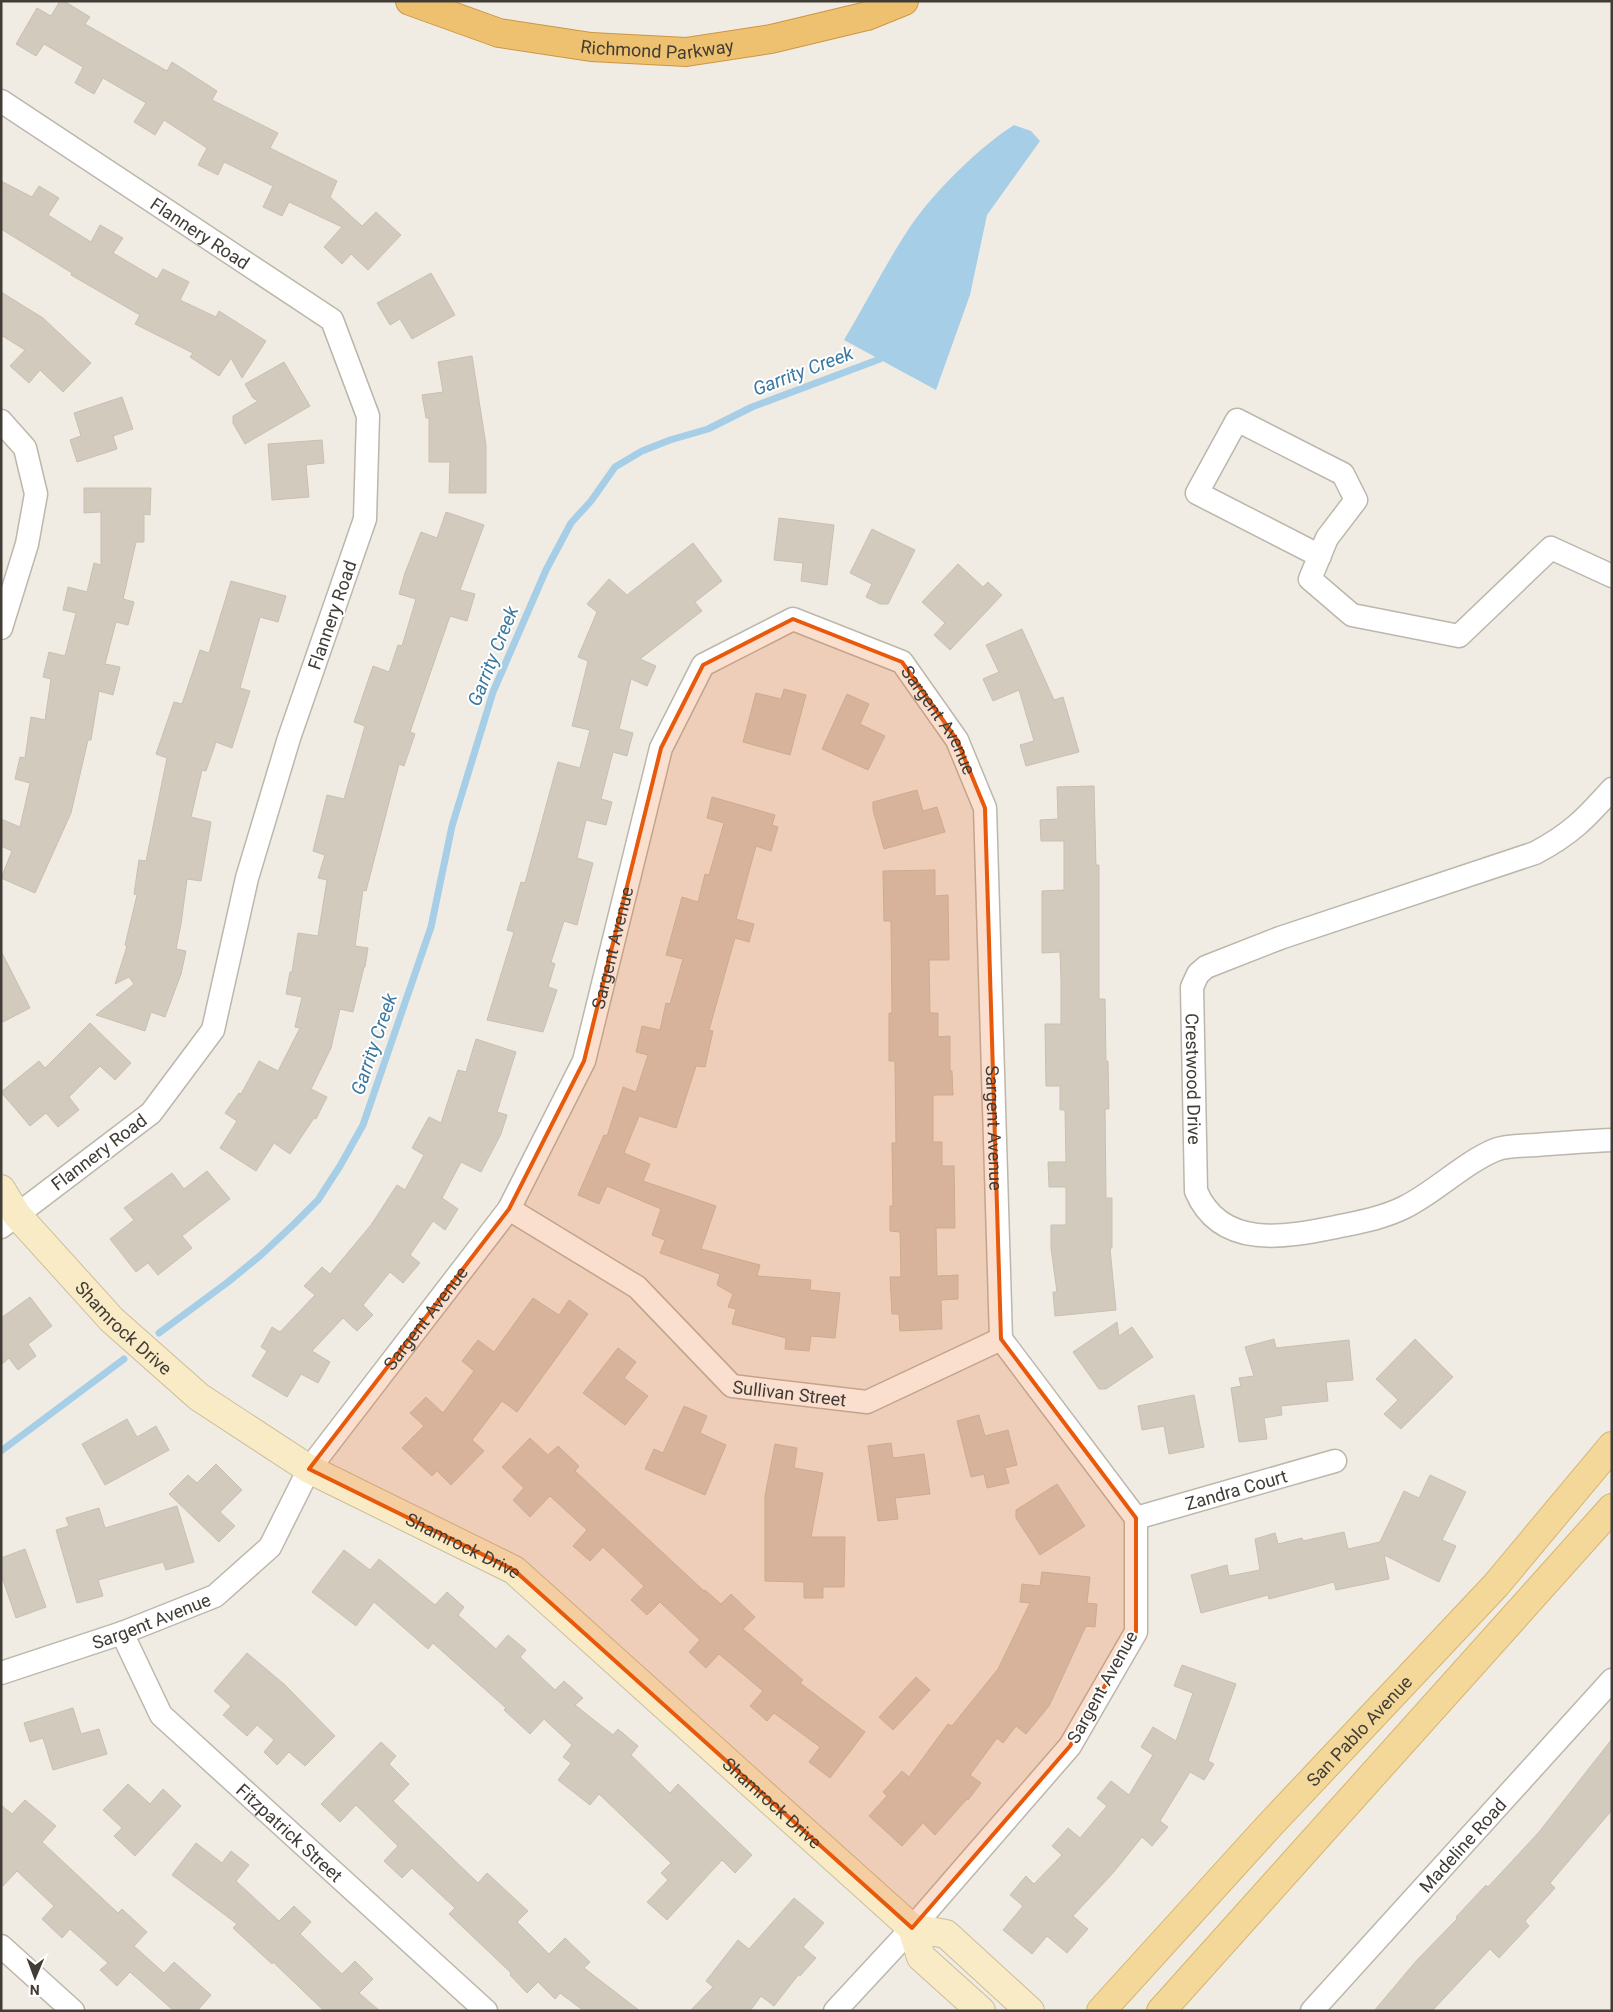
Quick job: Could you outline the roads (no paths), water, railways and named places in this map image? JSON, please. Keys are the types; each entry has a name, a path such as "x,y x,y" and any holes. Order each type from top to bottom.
{"highway":[{"name":"Richmond Parkway","path":"410,1 499,34 591,47 686,52 771,39 867,16 904,1"}],"main road":[{"name":"San Pablo Avenue","path":"1101,2011 1269,1826 1496,1586 1612,1446"},
{"path":"1161,2011 1612,1508"}],"street":[{"name":"Flannery Road","path":"1,101 332,320 368,416 365,519 289,738 247,878 213,1030 151,1113 9,1221"},
{"path":"1320,556 1198,493 1237,420 1343,474 1356,500 1327,538 1320,556 1310,579 1352,614 1459,636 1551,548 1612,576"},
{"path":"1,421 25,448 36,494 27,544 1,628"},
{"name":"Sargent Avenue","path":"1,1673 122,1633 215,1596 270,1547 309,1469 509,1209 584,1060 661,748 703,665 793,620 902,662 958,740 984,808 1001,1339"},
{"name":"Crestwood Drive","path":"1612,789 1574,829 1557,842 1535,853 1280,938 1206,967 1198,974 1192,987 1196,1191 1209,1213 1223,1223 1243,1233 1263,1237 1283,1237 1383,1216 1426,1196 1484,1156 1505,1147 1612,1140"},
{"name":"Shamrock Drive","path":"1,1189 9,1221 112,1320 199,1397 309,1469 514,1570 912,1928 922,1957 981,2011"},
{"name":"Sullivan Street","path":"509,1209 637,1287 732,1386 867,1402 1001,1339"},
{"path":"1001,1339 1136,1518"},
{"name":"Zandra Court","path":"1136,1518 1334,1461"},
{"name":"Sargent Avenue","path":"835,2011 912,1928 1070,1746 1136,1632 1136,1518"},
{"name":"Fitzpatrick Street","path":"122,1633 161,1715 486,2011"},
{"name":"Madeline Road","path":"1312,2011 1612,1680"},
{"path":"912,1928 946,1934 1030,2011"},
{"path":"1,1946 73,2011"}],"water":[{"path":"1014,125 1031,131 1040,141 987,215 970,295 936,390 844,340 910,227 931,200 986,145"}],"waterway":[{"name":"Garrity Creek","path":"159,1333 261,1255 318,1200 363,1125 431,927 452,826 493,692 546,570 571,523 591,501 615,467 642,451 670,440 708,429 752,407 880,359 884,351"},
{"name":"Garrity Creek","path":"1,1451 124,1359"}]}
